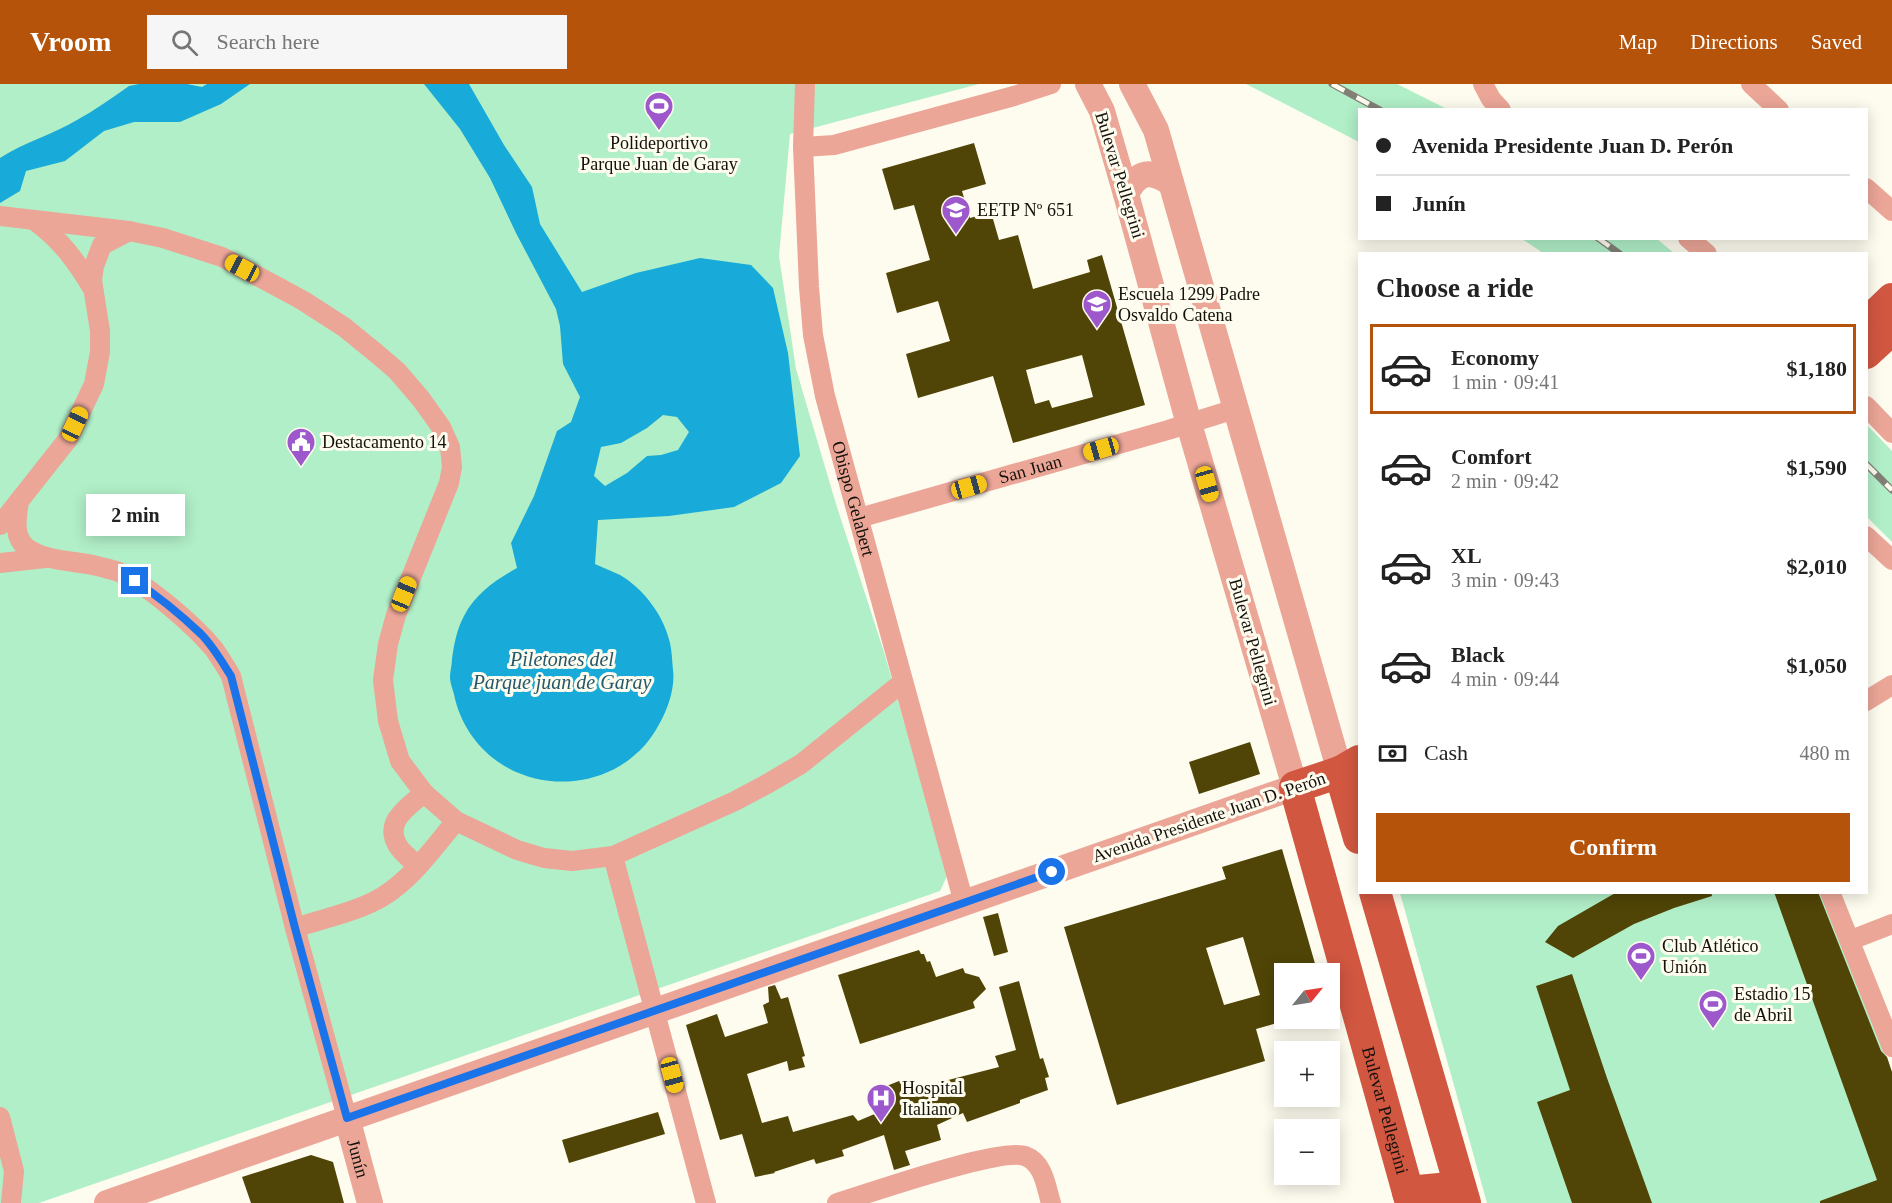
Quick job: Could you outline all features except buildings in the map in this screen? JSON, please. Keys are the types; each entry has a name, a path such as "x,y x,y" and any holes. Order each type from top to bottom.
{"main road":[{"path":"1868,322 1892,299"},
{"path":"1868,351 1892,329"},
{"path":"1349,766 1358,831"},
{"name":"Avenida Presidente Juan D. Perón","path":"1295,787 1349,766"},
{"name":"Bulevar Pellegrini","path":"1295,787 1409,1197"},
{"path":"1376,894 1462,1195 1409,1197"},
{"path":"1396,1152 1448,1146"}],"street":[{"name":"Obispo Gelabert","path":"804,84 802,147 808,287 813,334 825,396 964,903"},
{"path":"802,147 834,145 1013,90 1051,84"},
{"name":"Bulevar Pellegrini","path":"1088,84 1102,111 1189,424 1295,787"},
{"path":"1132,84 1156,130 1236,409 1349,766"},
{"path":"1484,84 1491,99 1499,108"},
{"path":"1751,84 1777,108"},
{"path":"1126,194 1132,183 1144,174 1152,173 1171,183"},
{"path":"1868,190 1892,211"},
{"path":"0,216 129,231 163,238 222,257 303,300 344,327 397,371 421,399 441,427 450,447 452,467 449,483 396,615 388,644 383,680 388,721 400,761 424,793 456,820 517,850 544,858 572,861 613,856 735,801 792,770 903,682"},
{"path":"34,220 52,233 64,246 96,294"},
{"path":"0,525 68,439 94,384 100,352 100,330 92,280 93,266 102,245 129,231"},
{"path":"1690,240 1705,252"},
{"path":"1868,408 1892,434"},
{"name":"San Juan","path":"859,518 1236,409"},
{"path":"19,501 16,522 19,537 25,547 45,558"},
{"path":"1868,538 1892,560"},
{"name":"Junín","path":"0,563 45,558 71,560 122,573 157,597 201,634 215,650 231,676 295,928 370,1203"},
{"path":"1868,700 1892,685"},
{"name":"Avenida Presidente Juan D. Perón","path":"107,1203 1295,787"},
{"path":"418,866 398,847 394,836 394,823 401,812 424,793"},
{"path":"295,928 371,903 397,886 418,866 456,820"},
{"path":"613,856 706,1203"},
{"path":"1831,894 1892,1047"},
{"path":"1851,940 1892,924"},
{"path":"0,1117 14,1171 11,1203"},
{"path":"837,1203 986,1158 1013,1154 1026,1156 1040,1168 1051,1203"}],"green space":[{"path":"0,84 979,84 790,134 779,256 796,369 836,504 884,652 948,874 940,891 39,1203 0,1203"},
{"path":"1246,84 1397,84 1445,108 1358,108 1358,141"},
{"path":"1524,240 1658,240 1673,252 1542,252"},
{"path":"1868,426 1892,451 1892,542 1868,518"},
{"name":"Estadio 15 de Abril","path":"1400,894 1824,894 1892,1072 1892,1203 1487,1203"}],"water":[{"path":"187,84 202,87 207,84 250,84 221,104 180,122 134,122 104,131 65,161 26,171 20,191 0,203 0,158 77,120 129,86"},
{"name":"Piletones del Parque juan de Garay","path":"424,84 469,84 504,145 532,187 540,224 582,292 636,273 700,258 751,265 773,288 788,353 800,456 781,483 734,507 669,516 598,520 595,564 629,581 652,604 663,623 670,643 673,680 666,710 657,729 645,745 613,770 574,781 534,778 516,772 484,750 462,719 451,682 454,648 462,621 474,600 494,582 517,568 511,543 534,496 557,431 571,422 580,397 563,364 560,326 556,309 490,178 460,129","holes":["663,415 677,417 689,432 678,450 647,456 627,473 605,486 594,476 601,447 621,443 647,428"]}],"railway":[{"path":"1332,84 1376,108"},
{"path":"1601,240 1617,252"},
{"path":"1868,466 1892,490"}],"place":[{"name":"Polideportivo Parque Juan de Garay","path":"659,132"},
{"name":"EETP Nº 651","path":"956,236"},
{"name":"Escuela 1299 Padre Osvaldo Catena","path":"1097,330"},
{"name":"Destacamento 14","path":"301,468"},
{"name":"Club Atlético Unión","path":"1641,982"},
{"name":"Estadio 15 de Abril","path":"1713,1030"},
{"name":"Hospital Italiano","path":"881,1124"}],"route":[{"path":"135,581 201,634 215,650 231,676 246,727 295,928 347,1118 1052,872"}]}
